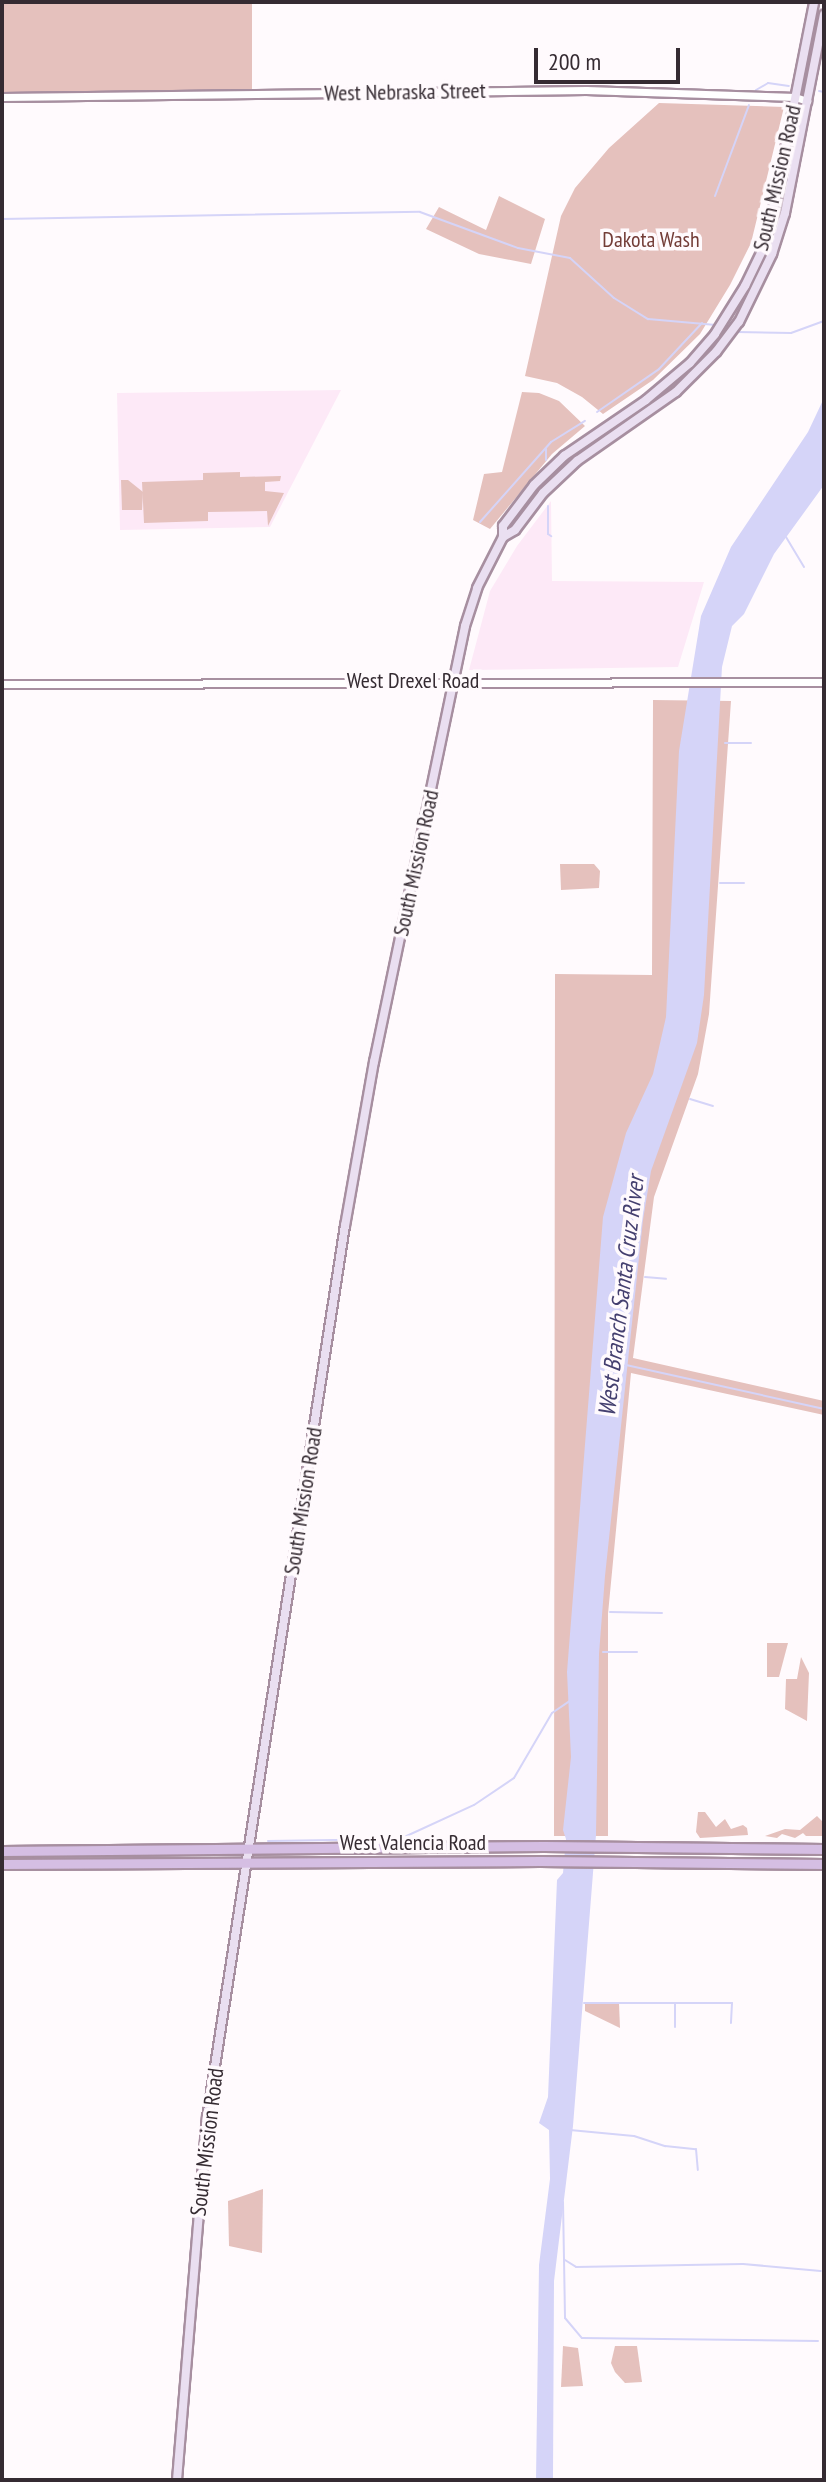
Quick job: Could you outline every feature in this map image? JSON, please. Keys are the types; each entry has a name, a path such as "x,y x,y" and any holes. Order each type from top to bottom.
{"main road":[{"name":"South Mission Road","path":"177,2480 207,2118 361,1133 474,597 503,537 503,526 534,485 564,456 669,382 726,319 756,265 768,228 814,2"},
{"name":"South Mission Road","path":"503,537 515,530 561,475 676,392 739,322 756,292 779,231 824,15"},
{"path":"768,228 779,231"},
{"name":"West Valencia Road","path":"2,1851 565,1846 824,1849"},
{"name":"West Valencia Road","path":"2,1864 597,1861 824,1864"}],"street":[{"name":"West Nebraska Street","path":"2,97 487,90 795,97 807,101"},
{"name":"West Drexel Road","path":"2,684 824,682"}],"shaded area":[{"path":"341,390 270,527 120,530 117,393"},
{"path":"551,501 552,581 704,582 678,667 469,670 490,591 517,546"}],"green space":[{"path":"2,2 252,2 252,93 2,93"},
{"name":"Dakota Wash","path":"659,103 784,107 751,243 730,285 700,334 653,380 603,414 557,383 525,376 561,216 575,188 609,148"},
{"name":"Dakota Wash","path":"499,196 545,219 531,264 479,254 426,229 439,207 486,230"},
{"path":"522,392 539,393 559,401 585,426 552,454 490,529 473,520 484,474 502,472"},
{"path":"240,472 240,477 281,476 280,481 265,482 265,491 284,493 268,526 267,511 208,512 208,521 144,523 142,482 203,480 203,473"},
{"path":"121,480 128,480 143,492 142,510 122,510"},
{"path":"653,700 731,701 709,1014 698,1074 654,1197 633,1358 824,1401 824,1415 631,1373 608,1614 608,1836 554,1836 555,974 652,975"},
{"path":"560,864 594,864 600,871 599,888 561,890"},
{"path":"767,1643 788,1643 779,1677 767,1677"},
{"path":"801,1657 809,1673 807,1721 785,1709 786,1679 797,1679"},
{"path":"698,1812 705,1812 716,1827 725,1819 731,1829 743,1825 748,1835 700,1838 696,1832"},
{"path":"817,1816 824,1823 824,1836 806,1836 803,1833 795,1838 782,1834 777,1838 765,1836 785,1829 800,1830"},
{"path":"585,2003 619,2003 620,2028 585,2011"},
{"path":"263,2189 262,2253 229,2246 228,2201"},
{"path":"563,2346 578,2348 583,2386 561,2387"},
{"path":"615,2346 637,2346 642,2382 625,2383 615,2372 611,2363"}],"water":[{"name":"West Branch Santa Cruz River","path":"824,398 824,485 774,554 744,614 732,626 722,667 704,995 697,1043 651,1171 643,1220 605,1576 599,1654 596,1835 573,2126 554,2281 553,2480 536,2480 539,2265 550,2179 549,2130 539,2123 548,2097 557,1880 563,1873 566,1839 563,1830 571,1757 567,1672 603,1217 626,1133 653,1074 666,1017 679,751 701,616 731,547 808,432"}],"waterway":[{"path":"756,90 768,83 789,86"},
{"path":"819,91 824,92"},
{"path":"715,196 749,105"},
{"name":"Dakota Wash","path":"2,219 420,212 518,248 570,258 614,298 648,319 716,325"},
{"name":"Dakota Wash","path":"737,332 791,333 824,321"},
{"path":"597,412 659,369 702,323"},
{"path":"480,522 551,442 585,421"},
{"path":"546,449 546,460"},
{"path":"548,506 548,534 551,536"},
{"path":"786,537 804,567"},
{"path":"725,743 751,743"},
{"path":"720,883 744,883"},
{"path":"690,1099 713,1106"},
{"path":"645,1277 666,1279"},
{"path":"626,1365 824,1409"},
{"path":"610,1612 662,1613"},
{"path":"603,1652 637,1652"},
{"path":"268,1841 400,1839 474,1805 514,1778 552,1713 570,1701"},
{"path":"584,2003 732,2003 731,2023"},
{"path":"675,2004 675,2027"},
{"path":"570,2130 634,2136 665,2146 696,2149 698,2170"},
{"path":"563,2202 565,2318 582,2338 818,2341"},
{"path":"565,2260 576,2267 743,2264 821,2271"}]}
